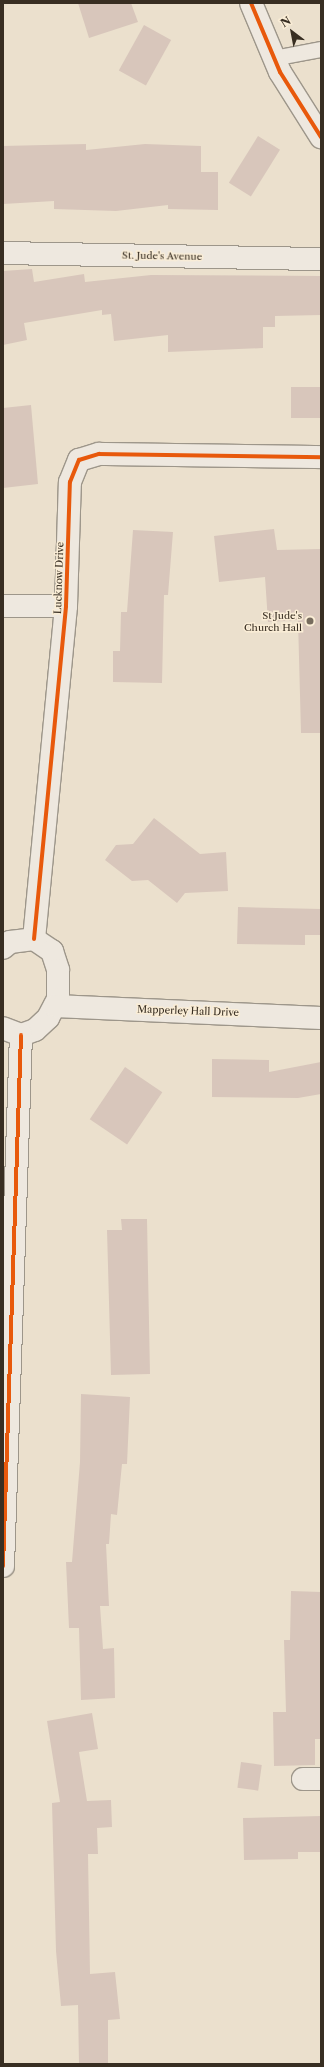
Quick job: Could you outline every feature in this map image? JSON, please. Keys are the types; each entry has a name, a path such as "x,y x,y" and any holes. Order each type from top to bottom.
{"street":[{"path":"251,3 273,58 321,137"},
{"name":"St. Jude's Avenue","path":"3,253 321,259"},
{"name":"Lucknow Drive","path":"34,939 66,606 70,482 79,460 99,454 321,456"},
{"path":"3,606 66,606"},
{"path":"3,948 10,942 34,939 52,951 58,970 58,999 54,1006 36,1030 12,1032 3,1566"},
{"name":"Mapperley Hall Drive","path":"54,1006 321,1018"}],"lane":[{"path":"273,58 321,49"}],"building":[{"path":"78,3 131,3 138,22 89,38"},
{"path":"144,25 171,40 146,86 119,70"},
{"path":"258,136 280,150 251,196 229,183"},
{"path":"86,144 86,150 145,144 201,146 201,172 218,172 218,210 168,209 168,205 116,211 54,209 54,201 3,204 3,146"},
{"path":"32,269 34,282 84,274 85,282 151,275 320,276 321,315 275,316 275,327 263,327 263,348 168,352 168,335 114,341 111,314 102,315 102,310 24,323 27,340 3,345 3,271"},
{"path":"291,387 321,387 321,418 291,418"},
{"path":"31,405 38,484 3,488 3,408"},
{"path":"274,529 277,550 321,549 321,733 301,733 298,620 268,622 265,577 219,582 214,536"},
{"path":"133,530 173,532 168,595 164,595 162,683 113,682 113,651 120,651 121,612 127,612"},
{"path":"154,818 200,854 226,852 228,891 185,893 177,903 148,880 132,881 105,860 116,845 133,844"},
{"path":"238,907 321,909 321,935 305,935 305,945 237,944"},
{"path":"212,1059 269,1060 269,1072 321,1062 321,1094 298,1098 212,1097"},
{"path":"125,1067 162,1092 127,1144 90,1119"},
{"path":"121,1219 147,1219 150,1374 111,1375 107,1230 122,1230"},
{"path":"81,1394 130,1397 127,1464 122,1464 117,1515 111,1514 109,1544 106,1544 109,1606 100,1606 103,1649 114,1648 115,1698 81,1700 79,1628 69,1628 66,1562 72,1562 80,1462"},
{"path":"291,1591 321,1592 321,1739 315,1739 315,1765 274,1766 273,1712 286,1712 284,1640 290,1640"},
{"path":"92,1713 98,1749 79,1752 87,1801 111,1800 112,1827 97,1828 98,1854 88,1854 90,1974 115,1972 120,2019 108,2020 108,2064 79,2064 78,2005 61,2006 56,1951 52,1803 60,1802 47,1721"},
{"path":"241,1762 262,1765 258,1791 237,1788"},
{"path":"321,1816 321,1852 298,1852 298,1859 244,1860 243,1818"}],"cycle path":[{"path":"251,3 280,72 321,137"},
{"path":"34,939 66,606 70,482 79,460 99,454 321,457"},
{"path":"3,1566 21,1035"}],"place":[{"name":"St Jude's Church Hall","path":"310,621"}]}
